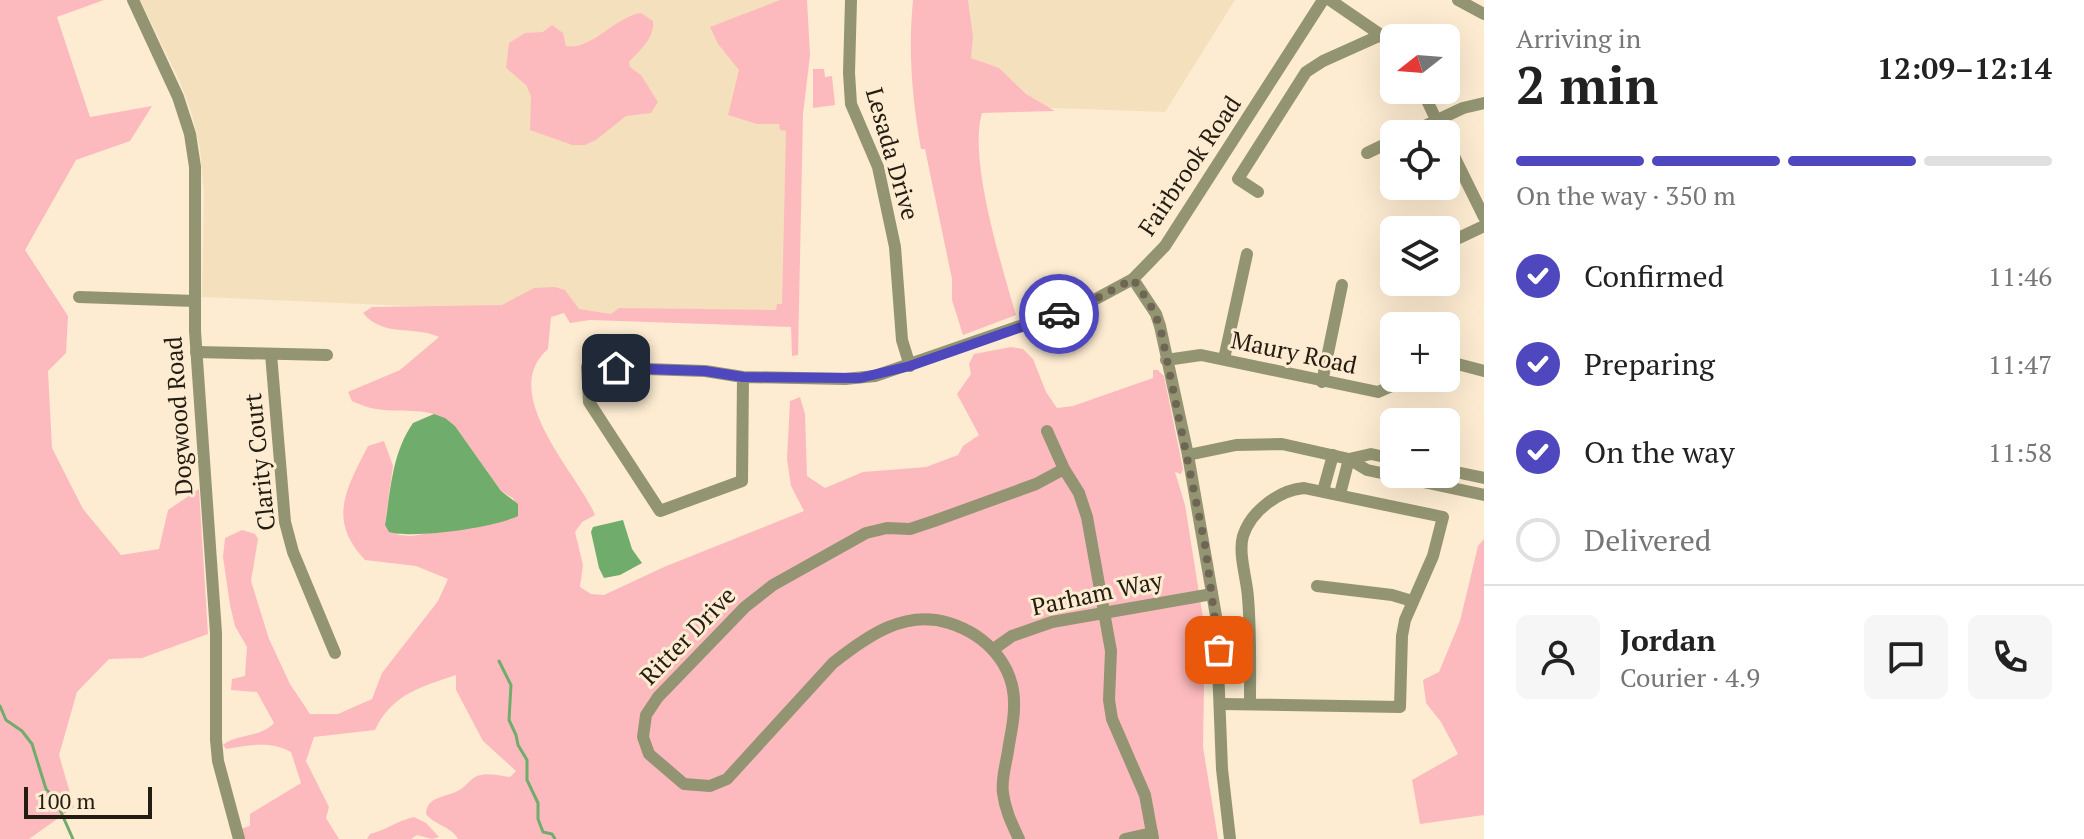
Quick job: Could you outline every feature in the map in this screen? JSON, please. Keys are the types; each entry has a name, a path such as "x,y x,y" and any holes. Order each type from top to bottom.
{"street":[{"name":"Dogwood Road","path":"133,0 174,87 190,134 197,184 196,352 216,633 217,752 239,839"},
{"name":"Lesada Drive","path":"851,0 851,104 878,167 895,247 900,324 910,366"},
{"name":"Fairbrook Road","path":"743,377 742,481 660,511 589,402 587,367 705,371 743,377 845,379 875,376 1074,309 1133,279 1149,265 1181,225 1323,0"},
{"path":"1330,0 1380,34"},
{"path":"1458,0 1484,14"},
{"path":"1258,192 1238,179 1306,72 1380,35"},
{"path":"1439,120 1463,108 1484,103"},
{"path":"1257,104 1277,116"},
{"path":"1367,153 1380,147"},
{"path":"1460,168 1484,217"},
{"path":"1460,237 1484,226"},
{"path":"1224,359 1247,254"},
{"path":"1133,279 1156,314 1188,455 1219,650 1222,769 1230,839"},
{"path":"1322,382 1342,285"},
{"path":"79,297 195,301"},
{"path":"196,352 327,355"},
{"name":"Clarity Court","path":"271,354 285,522 293,552 335,653"},
{"name":"Maury Road","path":"1166,360 1192,355 1224,359 1322,382 1380,391"},
{"path":"1460,365 1484,371"},
{"path":"1047,431 1079,493 1087,517 1111,651 1109,700 1112,719 1145,795 1152,836 1125,839"},
{"path":"1188,455 1261,443 1305,448 1349,459 1367,470 1484,495"},
{"path":"1349,459 1371,454 1380,456"},
{"path":"1323,491 1333,455"},
{"path":"1340,494 1349,459"},
{"name":"Ritter Drive","path":"995,648 965,628 933,618 906,621 882,629 833,663 727,779 710,786 684,784 649,754 643,737 646,715 658,697 745,607 773,585 866,533 887,528 910,529 1036,484 1064,469"},
{"path":"1460,473 1484,478"},
{"path":"1221,704 1400,707 1402,636 1412,601 1433,556 1443,517 1304,488 1283,492 1250,523 1244,533 1242,550 1249,599 1250,704"},
{"path":"1317,586 1392,595 1412,601"},
{"name":"Parham Way","path":"995,648 1012,636 1052,622 1212,594"},
{"path":"995,648 1009,677 1014,706 1002,790 1019,839"}],"shaded area":[{"path":"0,0 104,0 57,17 90,117 152,106 130,141 76,160 25,250 68,316 66,353 48,371 52,448 83,509 121,555 159,549 168,510 199,489 208,634 142,658 109,659 77,692 59,755 74,807 29,839 0,839"},
{"path":"140,0 802,0 796,323 202,297 204,193 200,149 191,111 179,80"},
{"path":"780,0 807,0 810,55 803,114 798,355 792,356 791,327 590,320 570,323 564,313 551,317 548,349 535,367 531,388 546,433 595,515 582,522 575,532 583,565 580,587 591,594 604,595 664,567 804,511 791,486 787,459 790,401 800,397 805,414 807,476 825,488 863,472 926,467 958,455 963,446 979,435 957,394 971,374 969,364 974,354 1011,347 1023,349 1033,359 1046,392 1057,408 1073,406 1153,378 1153,370 1158,370 1164,376 1183,469 1181,474 1175,472 1185,505 1205,630 1203,747 1218,839 458,839 426,814 430,803 456,792 477,776 510,777 516,771 483,741 456,690 456,675 419,688 399,700 375,730 314,737 306,761 329,807 326,818 339,839 243,839 240,829 250,826 250,814 301,783 291,752 267,745 226,749 223,745 262,731 274,723 257,692 231,690 232,679 245,676 247,647 235,626 230,605 223,557 225,538 242,530 255,534 258,539 251,581 269,639 290,684 310,714 338,714 372,699 382,673 438,601 448,579 416,566 365,560 353,545 343,518 344,504 347,490 368,446 384,441 393,466 385,524 399,535 411,536 512,519 514,499 501,491 455,426 426,412 376,409 352,401 348,392 400,370 439,337 380,326 363,313 372,307 502,305 534,288 555,287 565,290 579,309 611,314 619,308 776,310 777,304 782,304 786,131 780,130 779,124 757,124 728,115 739,70 718,44 710,27"},
{"path":"913,0 968,0 973,37 971,58 999,68 1026,94 1055,111 982,113 979,157 983,184 995,242 1016,315 963,335 952,300 952,279 925,149 921,149 918,130 911,56"},
{"path":"963,0 1235,0 1165,112 969,105"},
{"path":"641,13 653,21 652,33 629,62 658,102 651,113 626,116 585,145 572,145 530,130 531,96 526,85 506,68 509,43 525,33 543,32 552,25 563,33 566,46 575,46"},
{"path":"813,69 824,69 825,77 832,76 835,105 813,108"},
{"path":"434,414 455,426 501,491 518,504 518,516 492,525 454,531 416,534 389,532 385,525 393,472 401,447 413,423"},
{"path":"623,520 632,549 642,563 620,575 604,578 591,532 593,527"},
{"path":"1484,539 1484,815 1420,824 1412,780 1458,754 1441,722 1426,703 1423,680 1439,672 1460,621 1478,546"},
{"path":"414,817 426,823 439,837 432,839 417,835 411,839 367,839 370,834"}],"waterway":[{"path":"499,661 511,685 509,720 527,760 527,780 538,803 538,819 543,832 552,834 555,839"},
{"path":"0,706 6,720 22,731 32,744 46,789 56,801 73,839"}],"way so far":[{"path":"1059,314 1133,279 1156,314 1188,455 1208,562 1219,650"}],"route":[{"path":"616,368 705,371 743,377 860,378 910,366 1059,314"}]}
